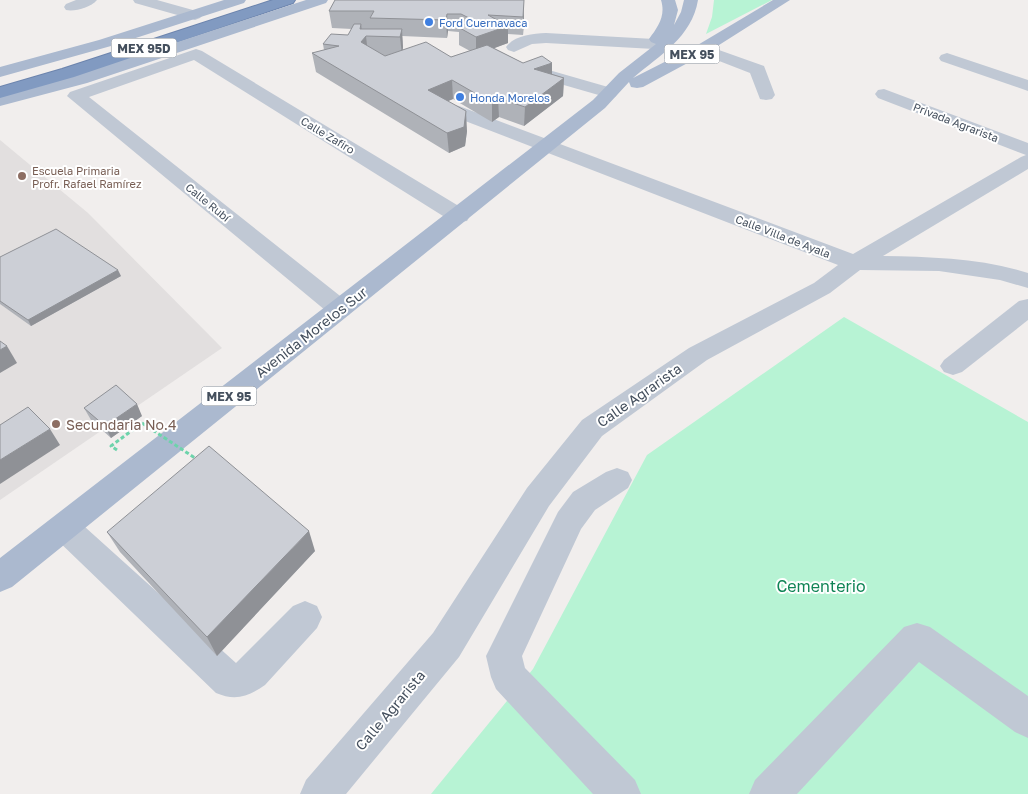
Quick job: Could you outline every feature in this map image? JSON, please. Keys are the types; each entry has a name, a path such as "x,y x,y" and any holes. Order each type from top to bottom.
{"highway":[{"name":"MEX 95D","path":"0,82 116,49 266,0"},
{"name":"MEX 95D","path":"0,93 68,73 288,0"}],"main road":[{"path":"0,72 86,49 239,0"},
{"path":"0,101 81,79 321,0"},
{"path":"615,87 654,44 670,17 671,8 668,0"},
{"name":"MEX 95","path":"615,87 663,46 684,24 691,0"},
{"path":"703,17 705,0"},
{"name":"MEX 95","path":"615,87 666,67 702,50 783,0"},
{"path":"666,67 696,32"},
{"name":"Avenida Morelos Sur","path":"0,577 549,145 615,87"}],"street":[{"path":"71,7 90,0"},
{"path":"140,0 195,15"},
{"path":"514,47 529,39 546,38 654,44"},
{"path":"702,50 758,70 766,95"},
{"name":"Calle Zafiro","path":"76,96 196,54 459,216"},
{"path":"947,58 1028,86"},
{"path":"510,63 552,76 615,87"},
{"name":"Privada Agrarista","path":"884,94 1028,150"},
{"name":"Calle Rubí","path":"76,96 340,309"},
{"name":"Calle Villa de Ayala","path":"453,110 855,263 939,264 1003,273 1028,281"},
{"name":"Calle Agrarista","path":"320,794 446,645 538,497 592,428 698,354 822,288 855,263 1028,161"},
{"path":"953,366 1028,307"},
{"path":"617,480 584,501 569,521 504,656 509,677 621,794"},
{"path":"64,527 229,681 242,680 252,673 305,617"},
{"path":"769,794 917,638 1028,719"}],"path":[{"path":"111,446 142,423 203,463"}],"shaded area":[{"name":"Secundaria No.4","path":"0,140 88,213 222,348 0,500"}],"green space":[{"path":"714,0 772,0 706,34 712,17"},
{"name":"Cementerio","path":"844,317 1028,422 1028,794 431,794 533,669 647,455"}],"building":[{"path":"335,0 524,0 523,17 488,15 508,26 476,37 458,27 475,21 461,14 447,14 446,20 370,18 374,11 329,11"},
{"path":"354,24 361,24 360,29 402,29 400,37 366,36 361,42 385,56 426,42 451,57 487,45 523,63 542,56 552,63 534,69 564,78 525,107 498,98 492,103 452,80 428,90 466,111 464,127 447,133 312,53 339,46 323,44 331,34 348,35"},
{"path":"56,229 118,270 28,320 0,301 0,257"},
{"path":"0,341 7,346 0,350"},
{"path":"116,385 137,404 105,426 84,408"},
{"path":"28,407 50,429 0,460 0,425"},
{"path":"209,446 309,531 207,637 107,532"}],"place":[{"name":"Ford Cuernavaca","path":"429,22"},
{"name":"Honda Morelos","path":"460,97"},
{"name":"Escuela Primaria Profr. Rafael Ramírez","path":"22,176"},
{"name":"Secundaria No.4","path":"56,424"}]}
